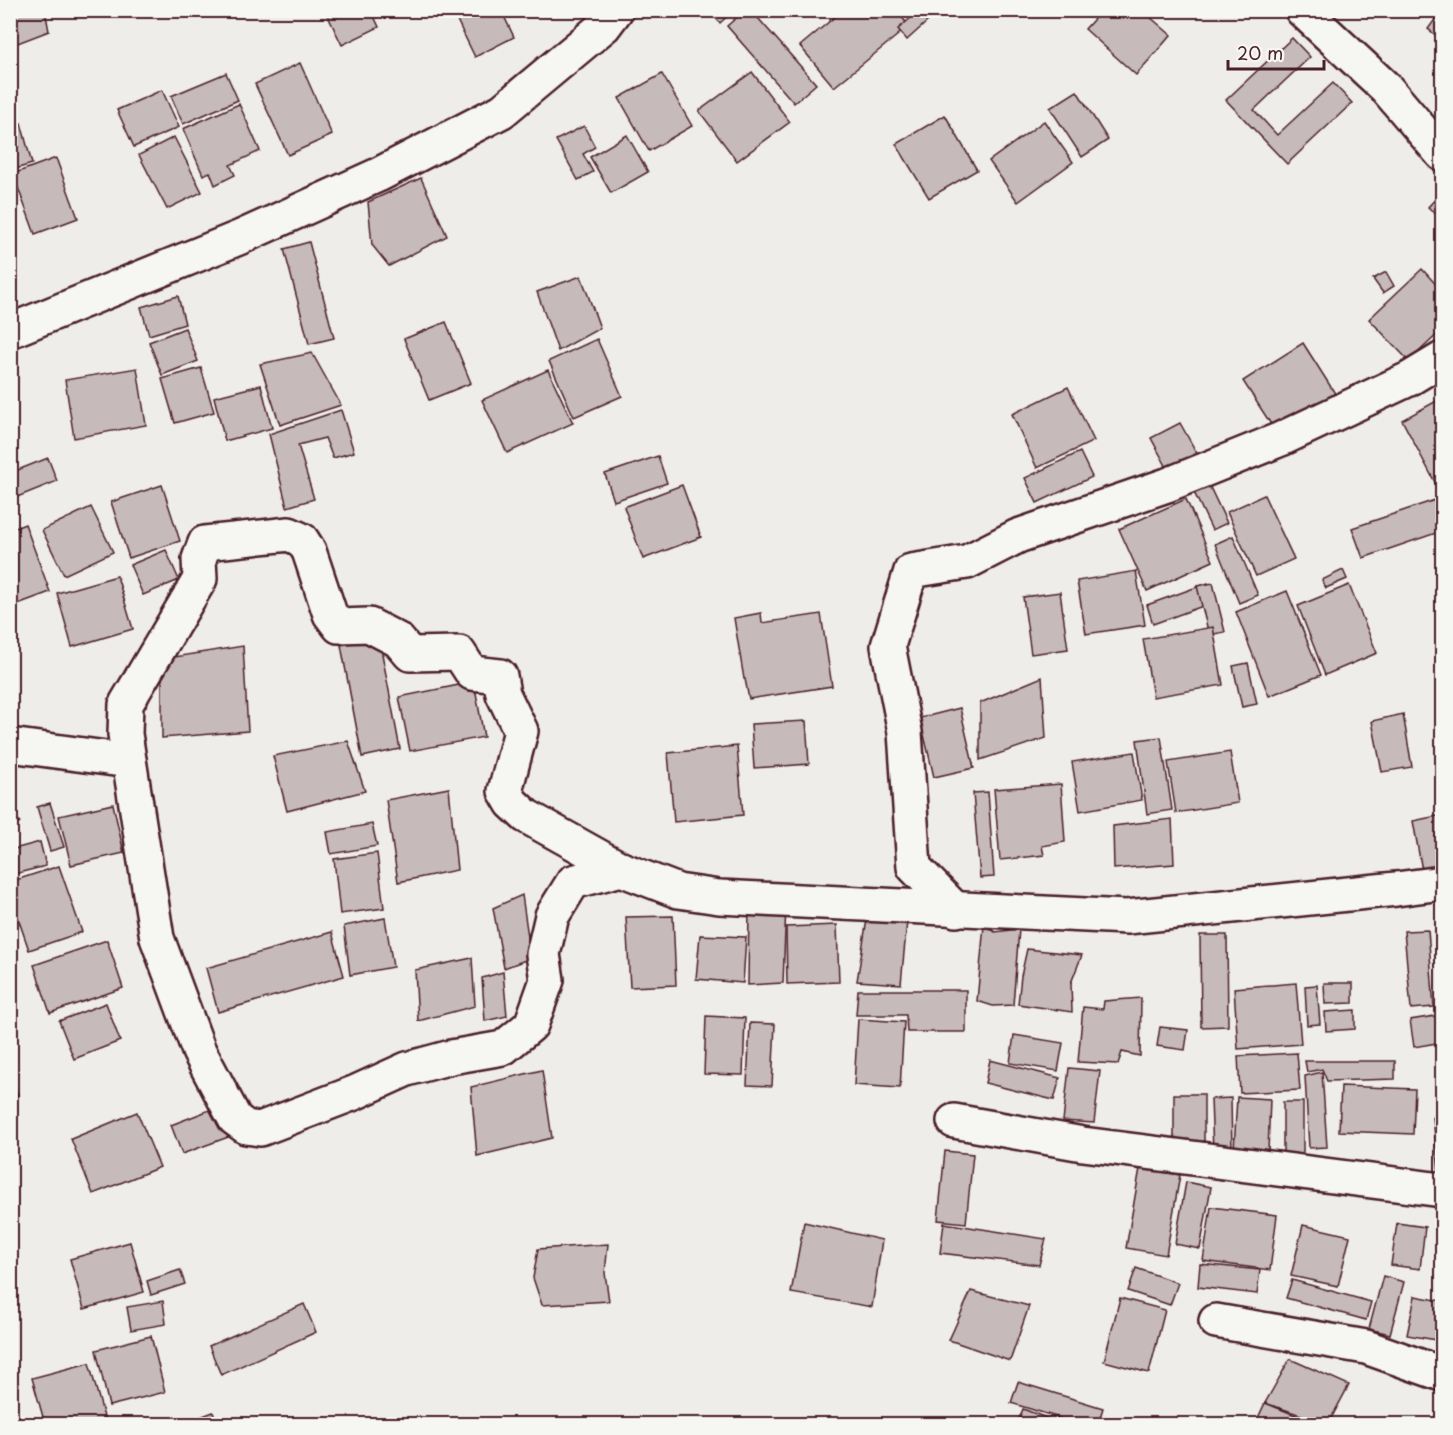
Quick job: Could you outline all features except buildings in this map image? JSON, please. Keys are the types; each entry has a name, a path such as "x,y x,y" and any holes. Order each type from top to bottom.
{"street":[{"path":"10,331 251,232 378,176 502,111 604,26 615,10"},
{"path":"1302,10 1386,88 1443,154"},
{"path":"956,910 914,867 905,732 888,646 911,571 967,562 1018,536 1167,485 1281,439 1409,379 1443,359"},
{"path":"621,869 573,882 552,916 543,954 547,980 531,1025 503,1048 451,1057 407,1069 354,1093 260,1129 246,1127 236,1119 199,1051 157,939 125,734 126,704 200,579 199,559 205,543 289,534 302,540 309,551 330,614 339,626 369,625 398,640 410,654 459,653 472,673 500,676 503,694 521,731 505,791 512,803 526,816 621,869 678,891 718,897 956,910 1127,916 1443,883"},
{"path":"10,745 129,761"},
{"path":"954,1121 1083,1144 1443,1190"},
{"path":"1216,1321 1366,1347 1443,1374"}]}
